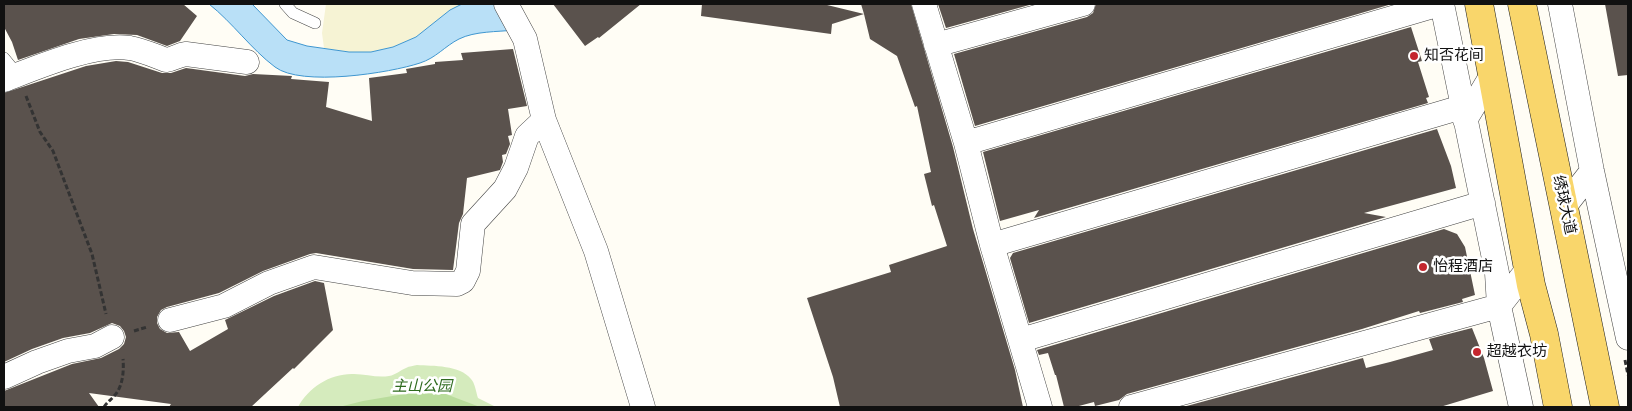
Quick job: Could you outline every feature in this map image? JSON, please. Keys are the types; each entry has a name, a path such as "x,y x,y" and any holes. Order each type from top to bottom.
{"main road":[{"path":"1479,4 1528,270 1544,334 1558,407"},
{"name":"绣球大道","path":"1522,4 1605,407"}],"street":[{"path":"924,4 966,143 992,245 1040,407"},
{"path":"936,45 1083,4"},
{"path":"966,143 1441,4 1497,273 1499,306 1514,405"},
{"path":"1560,4 1592,172 1628,338"},
{"path":"507,6 524,39 544,120 596,251 643,407"},
{"path":"9,71 110,48 130,48 166,60 186,54 247,62"},
{"path":"992,245 1464,114 1492,75"},
{"path":"170,320 224,306 269,283 314,267 412,283 457,284 463,281 468,271 473,224 505,189 516,168 527,136 544,120"},
{"path":"1564,207 1592,172"},
{"path":"1021,340 1483,203"},
{"path":"1131,407 1499,306 1528,270"},
{"path":"4,377 37,362 94,346 112,337"}],"lane":[{"path":"285,4 293,13 315,22"}],"path":[{"path":"9,71 21,78 30,109 40,132 53,151 92,254 112,337 122,357 123,375 116,394 104,407"},
{"path":"112,337 170,320"}],"shaded area":[{"path":"326,4 462,4 450,10 416,37 393,47 371,52 349,52 324,48 322,33"}],"green space":[{"name":"主山公园","path":"417,365 446,367 466,374 474,385 478,398 496,407 298,407 314,388 337,376 358,374 380,377 389,376 407,367"},
{"path":"422,391 443,393 480,407 339,407 363,401"}],"water":[{"path":"209,4 252,4 287,40 307,46 349,52 371,52 393,47 416,37 450,10 462,4 499,4 515,30 465,36 426,61 388,71 346,76 304,76 287,73 275,67"}],"building":[{"path":"4,4 183,4 197,16 180,41 167,46 137,35 114,34 79,39 18,60 12,42 4,27"},
{"path":"553,4 641,4 599,38 585,46"},
{"path":"702,4 823,4 864,14 832,24 831,34 701,16"},
{"path":"861,4 911,4 953,147 973,229 1015,370 1023,407 840,407 833,377 807,298 891,272 889,265 947,246 934,205 932,206 924,174 931,172 917,106 915,107 897,56 870,39"},
{"path":"938,4 1033,4 946,28"},
{"path":"1096,4 1392,4 975,126 954,54 1087,17 1093,13"},
{"path":"1605,4 1628,4 1628,75 1618,76"},
{"path":"1411,27 1422,61 1418,62 1429,97 1426,98 1428,103 1034,218 1039,210 1000,221 983,152"},
{"path":"513,49 527,106 508,109 512,135 508,136 510,144 506,154 502,155 503,162 500,170 467,178 453,270 413,269 316,253 263,271 219,293 161,310 157,317 160,329 167,333 179,332 190,351 228,329 225,320 274,296 315,281 324,283 333,330 294,369 251,407 169,407 171,404 89,393 99,407 4,407 4,391 72,364 101,358 119,349 124,344 126,337 120,326 112,323 90,333 63,338 32,349 4,362 4,93 86,66 116,61 128,62 162,73 171,73 186,68 245,76 253,74 292,76 291,79 329,82 326,107 372,121 369,78 407,73 406,69 435,64 435,62 463,60 461,53"},
{"path":"1437,129 1451,166 1456,188 1364,213 1386,217 1029,323 1010,258 1013,253"},
{"path":"1444,229 1457,234 1465,247 1475,295 1462,299 1463,302 1420,313 1419,311 1362,329 1127,394 1119,400 1095,406 1094,402 1075,407 1064,407 1048,353 1039,355 1037,350"},
{"path":"1472,328 1484,358 1493,391 1440,407 1183,407 1363,358 1366,368 1390,362 1433,350 1429,339"}],"place":[{"name":"知否花间","path":"1414,56"},
{"name":"怡程酒店","path":"1423,267"},
{"name":"超越衣坊","path":"1477,352"}]}
